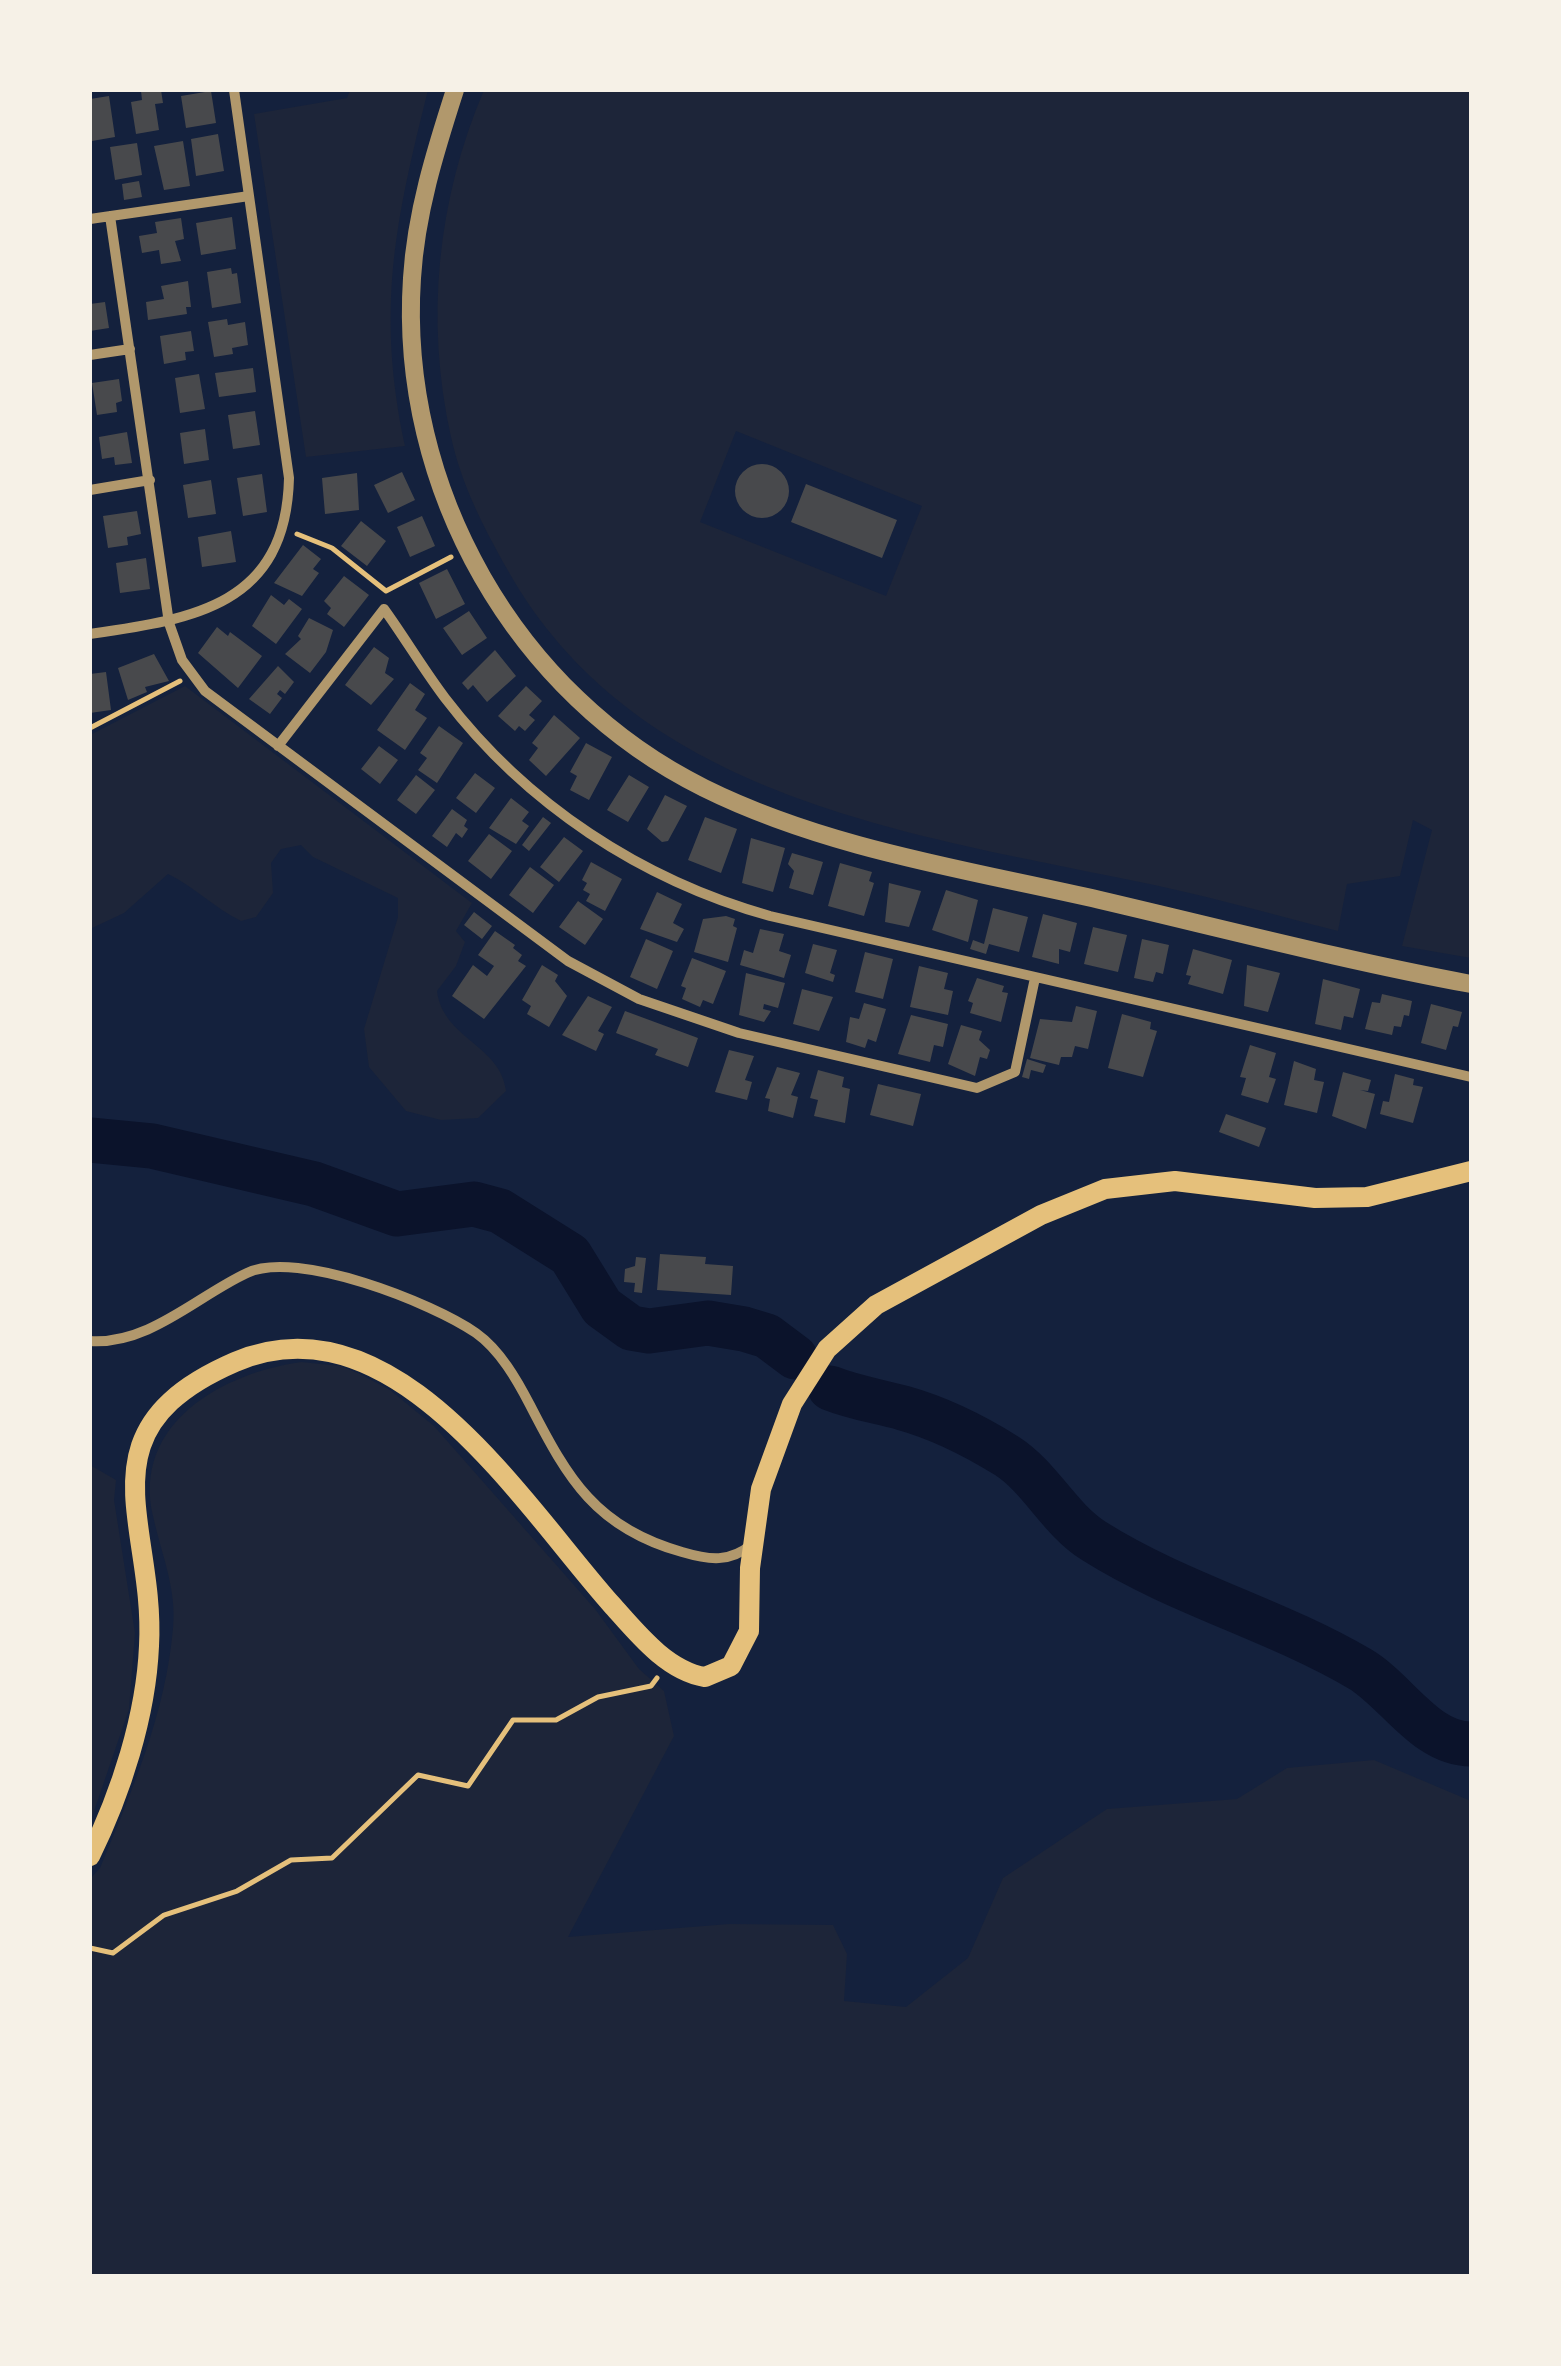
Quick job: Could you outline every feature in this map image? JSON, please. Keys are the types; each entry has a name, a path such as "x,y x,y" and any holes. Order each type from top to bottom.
{"main road":[{"path":"90,1856 135,1732 150,1648 149,1592 132,1500 138,1455 152,1422 175,1400 225,1367 254,1354 312,1347 355,1357 400,1379 496,1470 625,1620 669,1663 705,1677 731,1666 740,1653 752,1608 750,1568 761,1489 799,1389 846,1328 941,1266 1056,1208 1125,1185 1216,1182 1274,1194 1367,1197 1471,1171"}],"street":[{"path":"90,634 192,617 234,596 261,570 282,528 289,478 234,90"},
{"path":"455,90 420,209 411,323 420,409 430,451 467,550 511,623 576,698 666,767 742,805 848,841 1471,984"},
{"path":"90,219 249,196"},
{"path":"110,216 169,623 192,675 205,691 568,960 639,999 705,1024 977,1088 1015,1072 1034,978"},
{"path":"90,355 130,349"},
{"path":"90,490 150,480"},
{"path":"278,746 384,609 445,698 500,761 562,814 630,858 734,906 1471,1077"},
{"path":"90,1341 106,1342 147,1330 265,1266 295,1266 373,1288 424,1305 484,1339 522,1390 574,1487 602,1512 650,1542 706,1558 724,1560 754,1542"}],"path":[{"path":"282,528 332,548 386,591 467,550"},
{"path":"90,728 192,675"},
{"path":"90,1948 113,1953 164,1915 237,1892 291,1860 332,1858 418,1775 468,1786 513,1720 556,1720 598,1697 651,1686 669,1663"}],"shaded area":[{"path":"350,90 428,90 406,182 393,266 392,351 405,446 306,457 254,114 347,98"},
{"path":"484,90 1471,90 1471,958 1402,946 1432,830 1413,820 1400,876 1347,884 1338,931 1179,890 949,842 862,819 777,790 697,753 624,705 560,645 507,569 474,505 451,437 439,349 440,261 455,174","holes":["736,431 922,506 886,596 700,522"]},
{"path":"185,686 472,903 456,931 465,942 456,966 437,991 450,1020 502,1075 506,1091 478,1118 441,1120 406,1111 369,1067 364,1029 398,917 398,898 313,857 301,845 281,849 271,863 273,893 256,917 241,921 168,874 124,913 90,929 90,735"},
{"path":"301,1362 341,1366 360,1374 390,1390 434,1426 595,1609 639,1669 664,1691 674,1736 568,1937 729,1924 833,1925 847,1954 844,2001 906,2007 968,1958 1003,1878 1107,1809 1237,1799 1287,1768 1374,1760 1471,1801 1471,2276 90,2276 90,1879 100,1868 135,1780 155,1721 169,1659 174,1614 168,1571 153,1516 150,1483 156,1454 170,1429 214,1391 271,1368"},
{"path":"90,1465 116,1480 114,1500 135,1633 129,1709 90,1823"}],"building":[{"path":"161,90 163,103 155,104 159,130 136,134 131,102 142,100 141,91"},
{"path":"211,91 216,123 186,128 181,96"},
{"path":"109,96 115,137 92,141 90,99"},
{"path":"218,134 224,171 196,176 191,139"},
{"path":"183,141 190,186 164,190 154,146"},
{"path":"137,143 142,175 115,180 110,147"},
{"path":"139,181 142,197 124,200 122,184"},
{"path":"232,217 236,249 201,255 196,223"},
{"path":"181,218 184,239 175,241 181,261 161,264 159,250 142,253 139,236 157,233 155,222"},
{"path":"231,268 232,274 237,273 241,303 212,308 207,272"},
{"path":"188,281 191,307 186,307 187,314 148,320 146,302 164,299 161,286"},
{"path":"105,302 109,328 90,331 90,304"},
{"path":"227,319 228,325 245,322 248,345 232,348 233,354 214,357 208,322"},
{"path":"191,331 194,351 185,352 186,360 164,364 160,336"},
{"path":"253,368 256,392 219,397 215,373"},
{"path":"199,374 205,409 180,413 175,378"},
{"path":"119,379 122,401 116,403 117,412 97,415 92,383"},
{"path":"255,411 260,445 233,449 228,415"},
{"path":"205,429 209,460 184,464 180,433"},
{"path":"127,432 132,463 115,465 114,457 102,459 99,437"},
{"path":"762,464 781,472 789,491 781,510 762,518 743,510 735,491 743,472"},
{"path":"402,472 415,500 388,513 374,485"},
{"path":"357,473 359,510 325,514 322,478"},
{"path":"262,474 267,512 243,516 237,478"},
{"path":"211,480 216,514 188,518 183,485"},
{"path":"806,484 897,520 882,558 791,522"},
{"path":"137,511 141,534 127,537 128,545 108,548 103,516"},
{"path":"422,516 435,546 410,557 397,527"},
{"path":"361,521 386,541 367,566 341,546"},
{"path":"231,531 236,562 202,567 198,537"},
{"path":"303,545 321,559 313,569 319,573 302,596 274,583"},
{"path":"146,558 150,589 120,593 116,563"},
{"path":"447,569 465,604 436,619 419,583"},
{"path":"344,576 369,595 344,627 327,614 331,608 324,601"},
{"path":"271,595 284,605 289,599 302,609 276,644 252,626"},
{"path":"469,611 487,638 462,655 443,628"},
{"path":"309,618 333,630 326,652 310,673 285,654 301,639 298,636"},
{"path":"217,627 262,656 238,688 198,653"},
{"path":"374,647 389,658 385,673 394,679 371,705 345,685"},
{"path":"495,650 516,676 487,702 473,685 468,690 462,683"},
{"path":"154,654 169,681 145,687 147,692 128,700 118,668"},
{"path":"278,666 294,682 285,694 280,690 277,694 282,698 270,714 249,699"},
{"path":"106,672 111,710 90,713 90,674"},
{"path":"410,683 425,694 415,710 427,718 405,750 377,730"},
{"path":"526,686 542,701 529,715 535,720 525,731 519,726 515,731 498,716"},
{"path":"554,715 580,738 546,776 529,760 538,748 532,743"},
{"path":"439,726 463,743 437,783 418,770 427,758 420,753"},
{"path":"586,743 612,757 589,800 570,790 577,776 570,772"},
{"path":"379,746 398,760 380,784 361,769"},
{"path":"475,773 495,788 476,813 456,798"},
{"path":"416,775 435,790 416,814 397,800"},
{"path":"629,775 649,787 628,822 607,810"},
{"path":"665,795 687,806 668,841 662,842 647,829"},
{"path":"511,798 529,812 522,821 529,826 516,844 489,828"},
{"path":"452,809 467,820 464,826 468,829 462,838 456,833 447,847 432,836"},
{"path":"543,817 551,823 529,851 522,845"},
{"path":"705,817 737,829 721,873 688,860"},
{"path":"489,834 512,851 491,879 468,861"},
{"path":"564,837 583,851 559,882 540,867"},
{"path":"751,838 785,848 773,892 742,883"},
{"path":"792,853 823,862 813,895 789,888 794,871 788,864"},
{"path":"591,862 622,879 605,911 586,901 590,894 583,890 587,883 582,880"},
{"path":"840,863 872,872 869,881 874,883 864,916 828,906"},
{"path":"530,867 554,885 533,913 509,895"},
{"path":"889,883 921,891 909,927 885,922"},
{"path":"946,890 978,900 968,942 932,930"},
{"path":"657,892 682,904 673,923 684,929 677,942 640,929"},
{"path":"578,901 603,919 585,945 559,927"},
{"path":"993,908 1028,917 1019,952 989,944 986,954 970,949 973,940 984,944"},
{"path":"474,912 492,926 482,939 464,925"},
{"path":"1043,914 1077,923 1070,952 1059,949 1059,964 1032,957"},
{"path":"703,919 735,919 733,926 737,928 728,962 694,952"},
{"path":"1093,927 1127,935 1118,972 1084,964"},
{"path":"760,929 784,934 779,951 791,955 784,978 740,965 744,950 753,953"},
{"path":"495,931 515,945 513,948 522,955 518,961 526,966 484,1019 452,996 473,965 487,976 494,966 478,955"},
{"path":"646,939 673,951 657,989 630,977"},
{"path":"1142,939 1169,945 1163,974 1156,972 1153,982 1134,978"},
{"path":"813,944 837,950 830,973 835,975 833,982 805,973"},
{"path":"1193,949 1232,960 1223,994 1188,984 1191,976 1186,975"},
{"path":"865,952 893,959 883,999 855,992"},
{"path":"692,958 726,971 713,1004 703,1000 700,1007 682,999 686,988 681,986"},
{"path":"542,965 558,975 555,981 567,996 549,1027 527,1014 531,1006 522,1000"},
{"path":"1247,965 1280,973 1268,1012 1244,1006"},
{"path":"919,966 948,973 944,989 953,991 948,1015 910,1007"},
{"path":"746,973 785,983 778,1008 764,1004 763,1009 771,1011 764,1022 739,1015"},
{"path":"977,978 1004,986 1002,992 1008,993 1001,1022 970,1013 973,1003 968,1001"},
{"path":"1323,979 1360,989 1353,1018 1344,1016 1341,1030 1315,1024"},
{"path":"802,989 833,997 819,1031 793,1024"},
{"path":"1382,994 1412,1001 1409,1016 1404,1015 1401,1027 1394,1026 1392,1035 1365,1029 1372,1002 1380,1003"},
{"path":"588,996 612,1007 598,1031 604,1034 596,1051 562,1035"},
{"path":"864,1003 886,1009 876,1042 868,1039 865,1048 846,1042 850,1017 859,1019"},
{"path":"1431,1004 1462,1012 1446,1050 1421,1043"},
{"path":"1076,1006 1097,1011 1088,1049 1075,1046 1072,1057 1061,1057 1059,1065 1030,1058 1040,1019 1072,1022"},
{"path":"625,1011 698,1038 688,1067 655,1055 658,1049 616,1033"},
{"path":"1122,1014 1151,1022 1150,1029 1157,1031 1143,1077 1108,1068"},
{"path":"911,1015 948,1024 943,1047 934,1045 930,1062 898,1054"},
{"path":"961,1025 982,1031 979,1040 990,1050 987,1059 980,1057 975,1076 948,1064"},
{"path":"1250,1045 1276,1053 1269,1077 1276,1079 1268,1103 1241,1095 1246,1078 1240,1077"},
{"path":"729,1050 754,1056 745,1080 752,1082 747,1100 715,1092"},
{"path":"1027,1059 1046,1065 1043,1073 1031,1070 1029,1079 1022,1077"},
{"path":"1294,1061 1316,1069 1314,1080 1324,1082 1317,1113 1284,1105"},
{"path":"777,1067 800,1073 791,1095 798,1097 793,1118 768,1111 770,1099 765,1098"},
{"path":"818,1070 844,1077 842,1087 850,1089 845,1123 814,1116 818,1100 810,1098"},
{"path":"1343,1072 1371,1080 1368,1091 1360,1090 1375,1094 1366,1129 1332,1116"},
{"path":"1395,1074 1414,1079 1413,1085 1423,1087 1413,1123 1380,1114 1383,1101 1389,1102"},
{"path":"878,1084 921,1094 913,1126 870,1115"},
{"path":"1226,1114 1266,1128 1259,1147 1219,1132"},
{"path":"660,1254 706,1257 705,1264 733,1266 731,1295 657,1290"},
{"path":"636,1257 646,1258 642,1293 634,1292 635,1283 624,1282 625,1269 635,1266"}],"waterway":[{"path":"90,1140 152,1146 314,1184 397,1214 474,1204 500,1211 570,1255 602,1307 631,1328 649,1331 708,1323 744,1329 767,1336 795,1357"},
{"path":"830,1388 916,1412 982,1441 1019,1465 1070,1522 1094,1541 1159,1576 1328,1651 1374,1679 1425,1726 1455,1742 1471,1744"}]}
